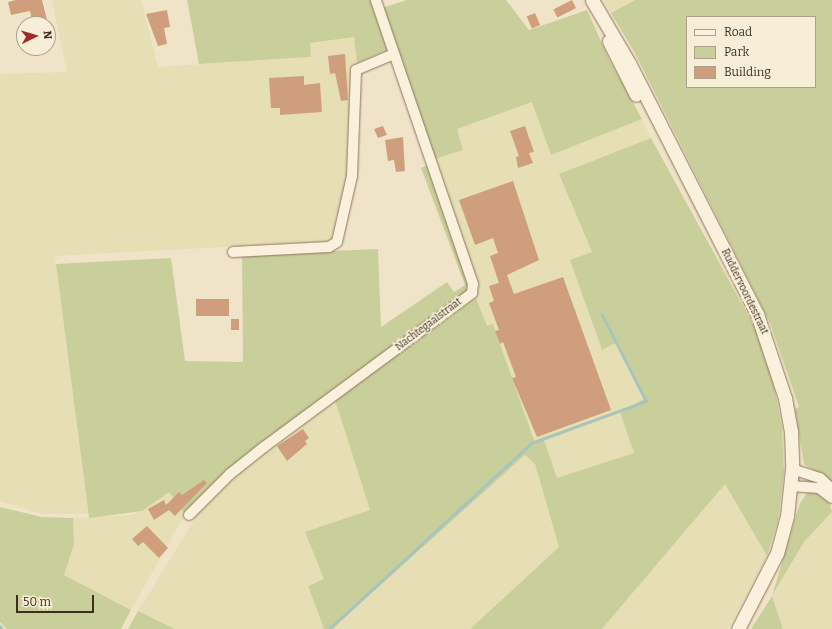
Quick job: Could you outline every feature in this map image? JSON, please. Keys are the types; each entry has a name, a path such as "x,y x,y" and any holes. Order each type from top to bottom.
{"street":[{"name":"Nachtegaalstraat","path":"190,515 230,474 472,293 473,284 376,0"},
{"name":"Ruddervoordestraat","path":"593,1 620,68 658,123 769,343 791,431 791,486 778,553 738,629"},
{"path":"233,252 329,247 337,242 352,176 356,70 394,54"},
{"path":"792,469 820,478 832,489"},
{"path":"791,486 819,488 832,498"}],"shaded area":[{"path":"52,0 141,0 158,67 310,57 309,43 354,37 357,63 352,68 348,191 334,241 55,256 88,514 42,514 0,501 0,74 67,72"},
{"path":"604,0 635,0 611,13"},
{"path":"533,102 551,155 642,119 651,138 559,174 592,252 571,260 602,350 616,343 644,399 620,413 635,453 557,479 544,441 535,443 493,324 487,327 476,298 477,286 434,159 463,150 456,129"},
{"path":"335,400 370,510 324,580 308,586 324,629 175,629 138,611 204,504 216,491"},
{"path":"525,455 535,463 559,547 470,629 332,629"},
{"path":"725,484 767,556 728,629 602,629"},
{"path":"169,492 185,514 131,610 64,575 74,545 73,518 130,515 142,511"},
{"path":"832,512 832,629 783,629 772,597 804,542"}],"green space":[{"path":"187,0 371,0 387,50 357,63 354,37 310,43 311,57 199,64"},
{"path":"407,0 506,0 529,30 587,10 609,59 642,119 551,155 532,102 457,129 463,150 434,159 382,8"},
{"path":"635,0 832,0 832,482 804,464 795,409 799,407 770,323 635,53 611,13"},
{"path":"651,138 755,328 773,381 782,428 784,472 778,520 767,556 725,484 602,629 470,629 559,547 535,464 525,455 332,629 324,629 308,586 324,579 305,532 370,510 335,400 476,298 487,326 493,324 535,443 544,440 557,478 634,453 620,412 644,399 616,343 602,350 570,260 592,252 559,174"},
{"path":"430,164 474,288 253,449 185,514 169,492 142,511 89,518 56,264 171,258 185,361 243,362 242,255 378,249 381,327 447,282 454,292 465,285 421,168"},
{"path":"816,492 829,499 832,512 804,542 772,596 800,503 807,493"},
{"path":"0,507 42,517 73,518 74,545 64,575 131,610 121,629 7,629 0,622"},
{"path":"772,596 783,629 751,629"},
{"path":"138,611 175,629 128,629"}],"building":[{"path":"16,0 42,0 46,16 31,16 30,11 11,15 8,2"},
{"path":"572,0 576,8 557,18 553,10"},
{"path":"167,10 170,27 164,28 167,44 158,46 146,14"},
{"path":"535,13 540,25 532,28 527,17"},
{"path":"345,54 348,100 341,101 335,73 330,74 328,56"},
{"path":"304,76 304,85 320,83 322,112 280,115 280,108 271,108 269,78"},
{"path":"383,126 387,135 378,138 374,129"},
{"path":"525,126 534,152 529,153 533,163 518,168 516,157 519,156 510,131"},
{"path":"403,137 405,171 396,172 394,160 388,161 385,140"},
{"path":"513,181 539,260 507,275 514,294 563,277 611,410 537,437 512,378 516,377 503,342 500,344 495,331 499,330 489,303 494,301 489,286 499,283 490,256 498,253 493,238 475,245 459,200"},
{"path":"196,299 229,299 229,316 196,316"},
{"path":"231,319 239,319 239,330 231,330"},
{"path":"303,429 309,438 305,441 307,444 287,461 277,446"},
{"path":"204,480 207,483 175,516 169,510 154,520 148,509 164,500 166,505 179,492 182,495"},
{"path":"147,526 168,548 159,558 143,542 138,546 132,539"}],"waterway":[{"path":"329,629 531,443 646,401 602,315"}]}
